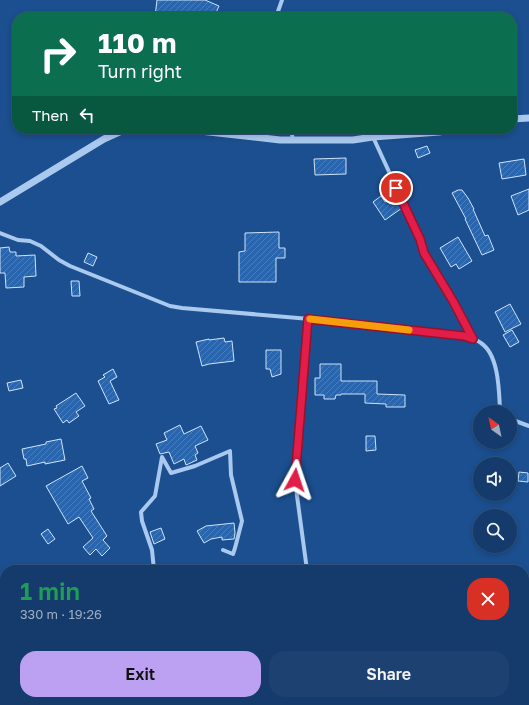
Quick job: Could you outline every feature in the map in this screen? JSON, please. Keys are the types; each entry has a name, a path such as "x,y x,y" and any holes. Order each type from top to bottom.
{"street":[{"path":"278,12 282,0"},
{"path":"517,119 529,118"},
{"path":"0,202 104,139 115,134"},
{"path":"227,134 280,140 353,140 413,134"},
{"path":"292,134 293,140"},
{"path":"373,137 420,239 424,253 453,301 473,339"},
{"path":"0,233 18,240 41,246 59,260 70,266 176,307 308,319 464,336 473,339 482,343 490,353 498,374 500,405"},
{"path":"306,565 295,480 308,319"},
{"path":"517,422 529,426"},
{"path":"154,565 152,550 142,521 141,512 155,496 162,457 172,473 195,466 230,451 231,475 242,521 233,554 223,550"}],"building":[{"path":"157,0 205,0 219,6 216,12 156,12"},
{"path":"427,146 430,153 418,158 415,150"},
{"path":"346,158 346,174 315,175 314,159"},
{"path":"524,159 526,175 502,179 499,163"},
{"path":"529,189 529,210 518,215 511,196"},
{"path":"462,190 468,198 485,236 488,235 494,250 482,255 466,219 452,193"},
{"path":"381,196 385,202 394,196 402,208 385,220 373,202"},
{"path":"279,232 279,248 285,248 285,258 276,258 276,282 239,282 239,252 245,251 245,233"},
{"path":"458,237 472,261 459,269 456,264 451,267 440,248"},
{"path":"9,247 10,252 16,252 16,256 35,255 36,276 24,277 24,287 6,288 5,273 0,273 0,248"},
{"path":"88,253 97,257 93,266 84,262"},
{"path":"71,281 79,281 80,296 72,296"},
{"path":"510,304 521,324 505,332 495,312"},
{"path":"512,330 519,342 510,347 503,335"},
{"path":"224,338 225,342 232,341 234,361 202,366 196,342"},
{"path":"266,350 281,350 281,374 272,377 270,369 266,369"},
{"path":"320,364 341,364 341,381 377,381 377,394 405,395 405,407 386,407 386,404 365,403 365,394 341,394 336,395 335,399 324,399 324,395 315,395 315,378 320,378"},
{"path":"113,369 117,377 110,381 119,400 109,404 98,381 105,377 103,375"},
{"path":"21,380 23,388 9,391 7,383"},
{"path":"76,393 85,406 76,412 79,416 69,423 67,420 63,423 54,409 57,408 56,406"},
{"path":"180,425 184,434 201,426 208,440 195,446 198,453 195,455 197,460 186,465 184,459 174,464 169,452 160,454 156,444 167,440 164,433"},
{"path":"366,436 375,436 376,450 366,451"},
{"path":"61,439 65,460 27,466 22,449"},
{"path":"8,463 16,476 0,486 0,468"},
{"path":"82,466 88,478 82,481 91,498 89,499 94,509 91,511 107,536 103,540 110,548 102,556 96,549 90,555 83,547 93,538 79,517 68,524 46,486"},
{"path":"519,472 528,473 528,482 518,481"},
{"path":"234,523 234,539 222,540 222,537 211,539 204,543 197,531 206,526"},
{"path":"161,528 165,539 154,544 150,532"},
{"path":"48,529 55,539 48,544 41,534"}],"slow traffic":[{"path":"310,319 409,330"}],"route":[{"path":"295,480 308,319 464,336 473,339 453,301 428,262 420,239 396,188"}]}
